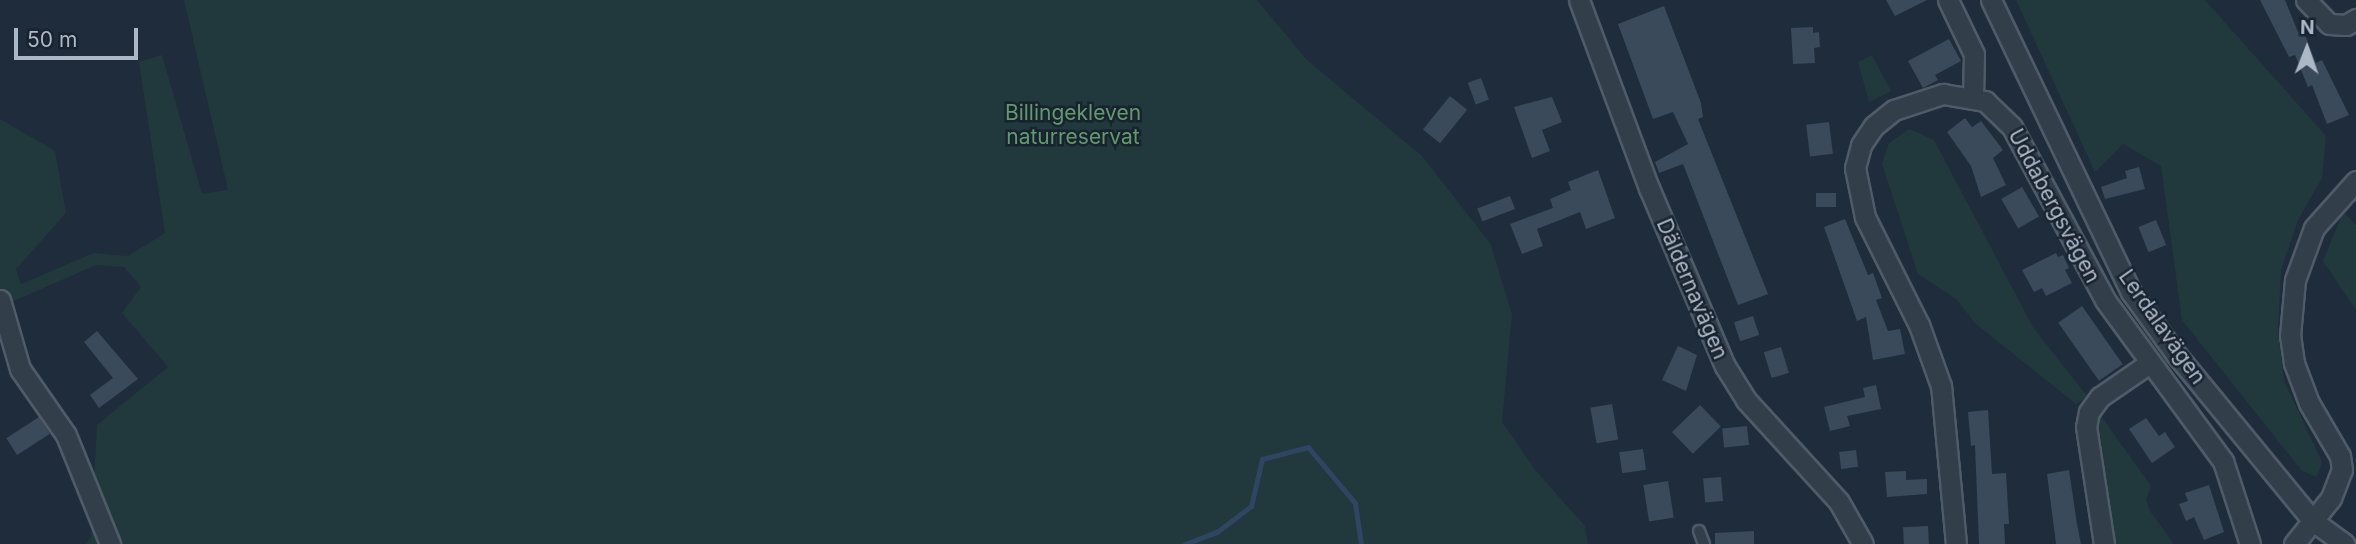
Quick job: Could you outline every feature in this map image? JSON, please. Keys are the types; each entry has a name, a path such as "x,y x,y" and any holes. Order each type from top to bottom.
{"street":[{"name":"Däldernavägen","path":"1579,0 1649,188 1725,366 1746,400 1839,502 1863,544"},
{"path":"1948,0 1974,54 1973,97"},
{"name":"Lerdalavägen","path":"1990,0 2132,292 2175,353 2313,521 2345,544"},
{"path":"2306,0 2329,24 2346,25 2356,19"},
{"name":"Uddabergsvägen","path":"1956,544 1941,386 1919,325 1865,217 1855,168 1861,145 1874,126 1894,110 1944,94 1973,97 1999,110 2012,127 2105,300 2148,364 2222,461 2250,544"},
{"path":"2294,544 2338,486 2342,470 2340,456 2301,386 2290,335 2294,280 2314,228 2356,181"},
{"path":"0,300 20,369 66,435 110,544"},
{"path":"2104,544 2086,426 2089,412 2100,397 2148,364"}],"lane":[{"path":"1699,531 1704,544"}],"green space":[{"name":"Billingekleven naturreservat","path":"184,0 1257,0 1307,60 1422,156 1490,243 1512,314 1502,422 1536,471 1585,526 1588,544 86,544 91,536 97,425 168,367 122,313 141,287 124,267 96,265 0,307 0,119 55,151 66,213 16,269 21,284 94,253 128,256 165,233 139,62 162,55 202,194 228,190"},
{"path":"2016,0 2205,0 2326,136 2322,178 2298,220 2281,270 2278,332 2284,381 2322,462 2317,477 2302,471 2182,320 2161,166 2123,144 2095,172"},
{"path":"1872,55 1891,91 1869,102 1858,62"},
{"path":"1909,129 1934,140 2033,327 2088,397 2076,404 1976,324 1956,299 1918,274 1882,164 1889,143"},
{"path":"2343,212 2356,225 2356,310 2323,261"},
{"path":"2101,416 2151,486 2146,499 2150,511 2174,544 2112,544 2094,431 2095,420"}],"building":[{"path":"1886,0 1927,0 1895,16"},
{"path":"2260,0 2285,0 2298,32 2303,30 2316,63 2322,60 2349,115 2327,124 2312,85 2308,87 2295,55 2289,57"},
{"path":"1664,6 1701,103 1703,117 1698,119 1768,294 1738,305 1683,164 1659,173 1655,162 1688,144 1673,112 1653,119 1618,24"},
{"path":"1813,27 1813,33 1819,32 1820,47 1814,48 1815,63 1793,64 1791,28"},
{"path":"1949,39 1961,61 1935,75 1938,80 1923,88 1908,61"},
{"path":"1481,78 1489,100 1476,104 1468,83"},
{"path":"1450,96 1467,110 1440,143 1423,129"},
{"path":"1552,97 1562,122 1542,130 1550,151 1532,158 1514,107"},
{"path":"1965,118 1972,127 1981,121 2003,150 1993,158 2006,185 1981,197 1971,166 1947,132"},
{"path":"1829,122 1833,154 1810,157 1806,125"},
{"path":"2139,167 2145,189 2105,199 2101,187 2127,178 2125,171"},
{"path":"1598,170 1615,218 1586,229 1580,212 1537,229 1543,246 1522,254 1510,224 1553,208 1550,199 1571,190 1568,182"},
{"path":"2022,187 2039,216 2018,228 2001,199"},
{"path":"1816,193 1836,193 1836,207 1816,207"},
{"path":"1510,196 1515,209 1482,222 1477,209"},
{"path":"1845,219 1868,275 1873,273 1882,298 1876,300 1888,331 1900,329 1905,354 1873,360 1866,317 1857,321 1824,227"},
{"path":"2156,220 2166,245 2148,252 2138,227"},
{"path":"2056,253 2058,257 2063,255 2069,268 2065,270 2072,283 2046,296 2042,288 2034,292 2022,270"},
{"path":"2082,306 2123,364 2099,381 2058,323"},
{"path":"1753,316 1759,335 1740,341 1734,322"},
{"path":"97,331 138,379 99,408 90,395 113,378 84,342"},
{"path":"1678,346 1697,355 1686,391 1662,380"},
{"path":"1781,347 1789,373 1772,378 1764,352"},
{"path":"1876,385 1881,409 1847,416 1850,426 1830,431 1824,407 1865,397 1863,388"},
{"path":"1612,404 1618,439 1597,443 1590,408"},
{"path":"1700,405 1721,427 1693,454 1672,432"},
{"path":"1988,410 1992,474 2006,473 2009,524 2004,524 2005,544 1979,544 1975,445 1971,446 1968,412"},
{"path":"39,417 50,434 17,455 6,438"},
{"path":"2146,418 2159,436 2165,432 2175,447 2152,463 2129,429"},
{"path":"1747,426 1749,445 1724,448 1722,429"},
{"path":"1643,449 1646,470 1622,473 1619,452"},
{"path":"1856,450 1858,467 1841,469 1839,452"},
{"path":"2069,470 2081,544 2056,544 2047,474"},
{"path":"1906,471 1906,480 1927,479 1927,494 1887,497 1885,472"},
{"path":"1721,477 1723,501 1705,502 1703,479"},
{"path":"1668,481 1674,518 1649,521 1643,485"},
{"path":"2209,485 2224,532 2204,540 2194,517 2186,521 2179,504 2188,501 2185,493"},
{"path":"1928,526 1929,544 1904,544 1903,527"},
{"path":"1754,531 1754,544 1715,544 1715,533"}],"waterway":[{"path":"1185,544 1217,532 1251,506 1262,459 1308,447 1355,503 1361,544"}]}
